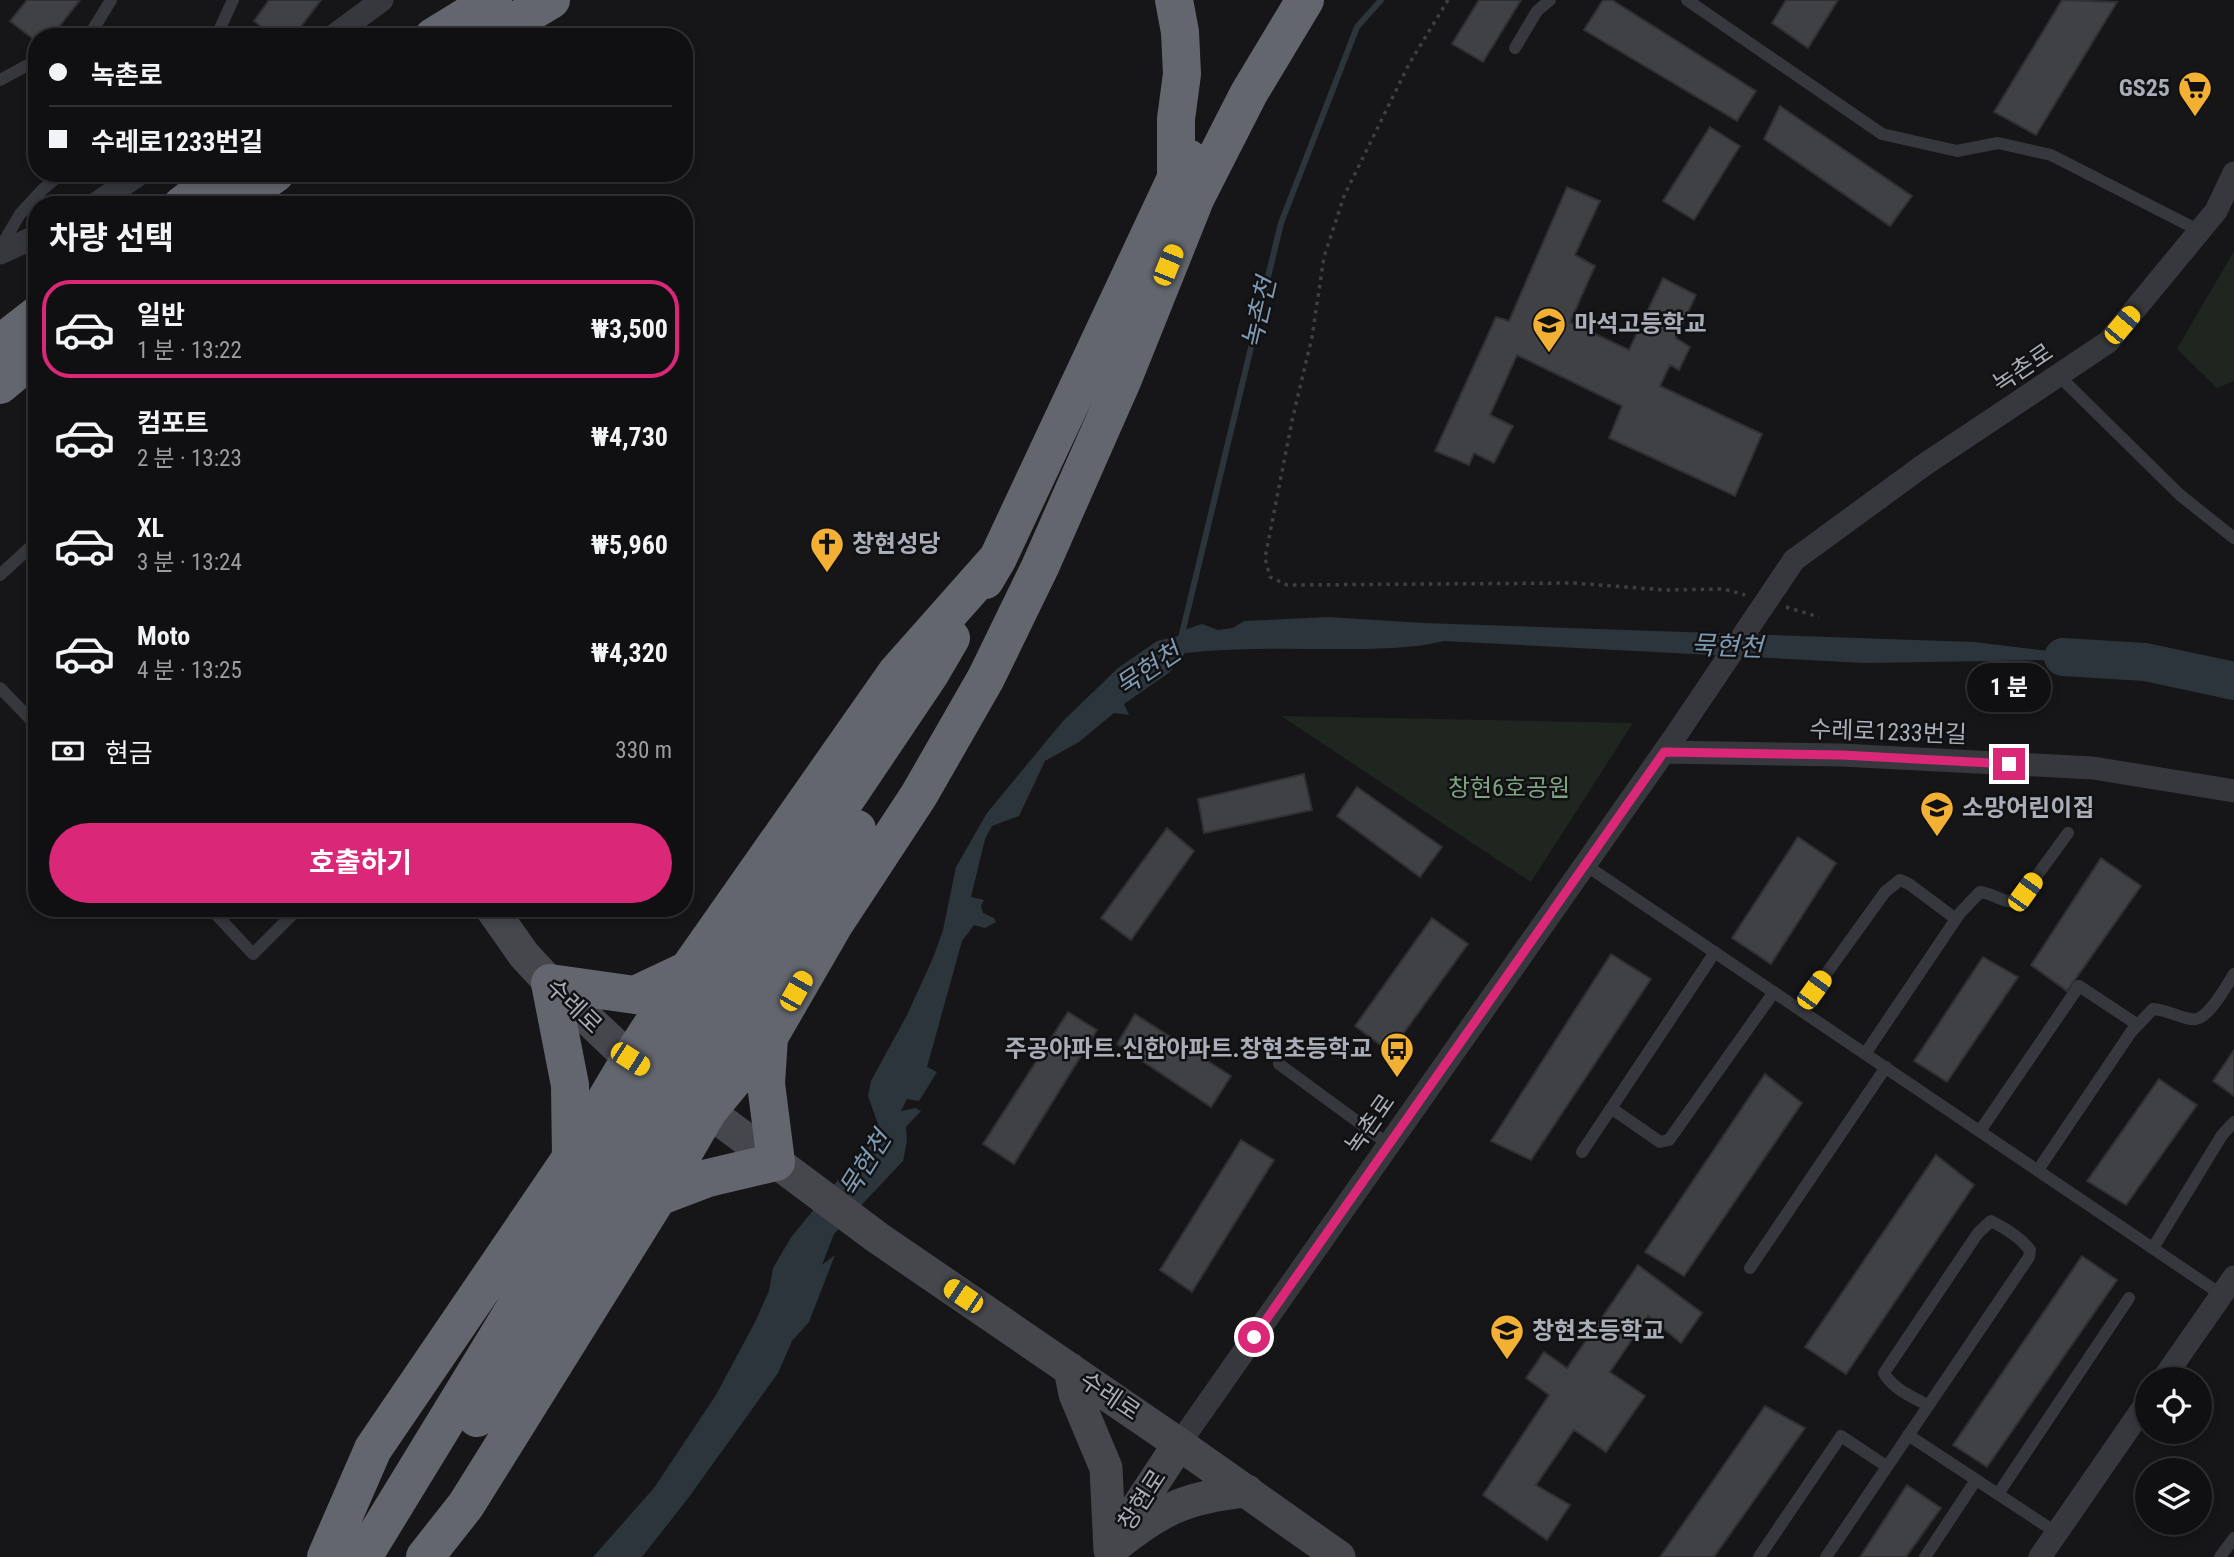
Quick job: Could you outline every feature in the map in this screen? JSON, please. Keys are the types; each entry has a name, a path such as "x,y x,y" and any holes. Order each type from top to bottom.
{"highway":[{"path":"448,28 493,0"},
{"path":"504,28 551,0"},
{"path":"1174,0 1180,32 1182,74 1176,119 1176,178"},
{"path":"713,1025 930,674 998,558 1176,178 1283,0"},
{"path":"425,1557 466,1505 658,1197 708,1111 769,1037 835,923 919,794 986,678 1040,567 1123,379 1196,197 1249,93 1305,0"},
{"path":"1249,93 1318,0"},
{"path":"193,196 212,182"},
{"path":"244,196 263,182"},
{"path":"0,345 28,322"},
{"path":"0,385 28,362"},
{"path":"363,1557 713,1025 992,617 1123,379"},
{"path":"326,1557 373,1449 571,1158 630,1059 688,970 897,672 998,558"},
{"path":"571,1158 570,1085 550,983 635,995 688,970"},
{"path":"658,1197 708,1178 776,1162 766,1084 769,1037"},
{"path":"386,1557 634,1146"}],"main road":[{"path":"0,345 28,375"},
{"name":"수레로","path":"497,917 524,955 550,983 630,1059 708,1111 878,1238 1339,1557"},
{"path":"1070,1369 1075,1394 1106,1468 1107,1554"},
{"name":"창현로","path":"1107,1554 1179,1444"},
{"path":"1107,1554 1143,1524 1186,1502 1211,1494 1247,1492"}],"street":[{"path":"344,28 382,0"},
{"name":"녹촌로","path":"1179,1444 1678,732 1794,560 1924,465 2108,342 2216,211 2234,173"},
{"path":"107,196 128,182"},
{"path":"0,251 28,240"},
{"name":"수레로1233번길","path":"1664,752 1842,755 2093,768 2234,791"},
{"path":"2172,1367 2228,1286"},
{"path":"2040,1557 2135,1419"}],"lane":[{"path":"94,28 111,0"},
{"path":"220,28 233,0"},
{"path":"1515,48 1537,11 1550,0"},
{"path":"1687,0 1882,134 1957,151 1998,143 2051,155 2200,231"},
{"path":"0,80 28,65"},
{"path":"36,196 51,182"},
{"path":"0,251 20,214 28,205"},
{"path":"2058,376 2180,495 2234,538"},
{"path":"0,575 28,549"},
{"path":"0,688 28,717"},
{"path":"1865,1054 1956,919 1980,892 2014,902 2025,892 2068,833"},
{"path":"1584,864 2153,1248 2228,1286"},
{"path":"1800,1010 1885,892 1900,880 1956,919"},
{"path":"218,917 253,954 290,917"},
{"path":"1582,1153 1715,952"},
{"path":"2038,1170 2138,1025 2154,1009 2193,1020 2201,1017 2234,974"},
{"path":"1980,1131 2079,986 2138,1025"},
{"path":"1611,1108 1660,1142 1669,1140 1774,992"},
{"path":"1279,1064 1388,1144"},
{"path":"1749,1268 1886,1068"},
{"path":"2153,1248 2222,1135 2234,1122"},
{"path":"1826,1557 2029,1256 2026,1245 2004,1227 1991,1221 1978,1233 1884,1373 1897,1388 1928,1405"},
{"path":"1998,1494 2129,1298"},
{"path":"1908,1435 2057,1533"},
{"path":"1759,1557 1841,1436 1886,1466"},
{"path":"1925,1557 1976,1480"},
{"path":"2220,1557 2234,1538"}],"path":[{"path":"1448,0 1409,64 1344,196 1324,257 1312,337 1265,558 1270,577 1287,584 1573,583 1665,590 1724,589 1748,596"},
{"path":"1783,607 1819,617"}],"green space":[{"path":"2234,251 2234,381 2217,388 2177,349"},
{"name":"창현6호공원","path":"1281,716 1633,723 1531,882"}],"water":[{"path":"1328,617 1423,623 1974,642 2115,659 1865,663 1444,641 1393,648 1244,649 1185,653 1170,672 1124,704 1129,715 1114,713 1079,742 1045,761 1019,816 992,826 985,839 971,897 984,900 981,906 983,913 994,918 996,922 985,928 974,925 962,941 927,1067 937,1072 919,1101 907,1099 901,1111 915,1108 921,1111 906,1127 907,1141 903,1161 834,1234 822,1265 835,1255 809,1322 792,1341 778,1373 689,1497 642,1557 593,1557 654,1488 716,1395 755,1322 769,1291 773,1268 792,1236 876,1134 878,1124 868,1096 871,1081 907,1015 933,958 943,930 956,867 987,813 1063,721 1118,668 1157,641 1178,636 1187,629 1202,624 1218,630 1233,628 1244,621"}],"building":[{"path":"27,0 80,0 58,28 28,28 28,35 10,21"},
{"path":"269,0 321,0 300,28 263,28 254,21"},
{"path":"1479,0 1521,0 1483,62 1452,44"},
{"path":"1603,0 1612,0 1756,91 1737,121 1584,30"},
{"path":"1786,0 1838,0 1808,48 1772,23"},
{"path":"2062,0 2117,2 2036,135 1994,112"},
{"path":"1780,106 1912,196 1890,226 1764,139"},
{"path":"1710,127 1740,146 1694,220 1663,201"},
{"path":"1567,187 1600,201 1575,255 1595,266 1570,322 1629,350 1663,278 1696,295 1676,338 1690,347 1679,370 1670,365 1660,386 1762,434 1735,496 1609,438 1622,406 1517,355 1490,415 1513,426 1494,463 1474,453 1469,465 1435,451 1496,317 1509,321"},
{"path":"1304,774 1312,810 1204,833 1198,799"},
{"path":"1357,787 1442,847 1420,877 1337,816"},
{"path":"1167,828 1194,851 1131,940 1101,918"},
{"path":"1798,837 1836,863 1771,964 1732,938"},
{"path":"2101,858 2141,886 2067,991 2031,965"},
{"path":"1432,918 1468,944 1390,1052 1355,1026"},
{"path":"1611,954 1651,979 1531,1160 1491,1141"},
{"path":"1983,957 2018,977 1947,1082 1914,1061"},
{"path":"1068,1012 1097,1030 1014,1164 983,1144"},
{"path":"1135,1014 1231,1076 1211,1107 1117,1044"},
{"path":"2234,1050 2234,1096 2213,1081"},
{"path":"1765,1074 1802,1103 1684,1276 1645,1252"},
{"path":"2159,1079 2197,1105 2126,1205 2087,1181"},
{"path":"1241,1140 1274,1160 1192,1292 1160,1270"},
{"path":"1936,1155 1974,1185 1846,1374 1805,1347"},
{"path":"2082,1256 2117,1280 1987,1467 1953,1445"},
{"path":"1638,1265 1702,1313 1681,1343 1648,1316 1610,1372 1645,1396 1606,1452 1574,1430 1536,1485 1570,1505 1547,1540 1483,1495 1549,1395 1526,1378 1544,1352 1567,1368"},
{"path":"1765,1406 1805,1428 1714,1557 1660,1557"},
{"path":"1907,1485 1941,1508 1906,1557 1860,1557"}],"waterway":[{"name":"녹촌천","path":"1181,638 1281,223 1357,27 1381,0"},
{"name":"묵현천","path":"2063,657 2145,662 2234,681"}],"place":[{"name":"GS25","path":"2195,118"},
{"name":"마석고등학교","path":"1549,354"},
{"name":"창현성당","path":"827,574"},
{"name":"소망어린이집","path":"1937,838"},
{"name":"주공아파트.신한아파트.창현초등학교","path":"1397,1079"},
{"name":"창현초등학교","path":"1507,1361"}],"route":[{"path":"1254,1337 1664,752 1842,755 2009,764"}]}
